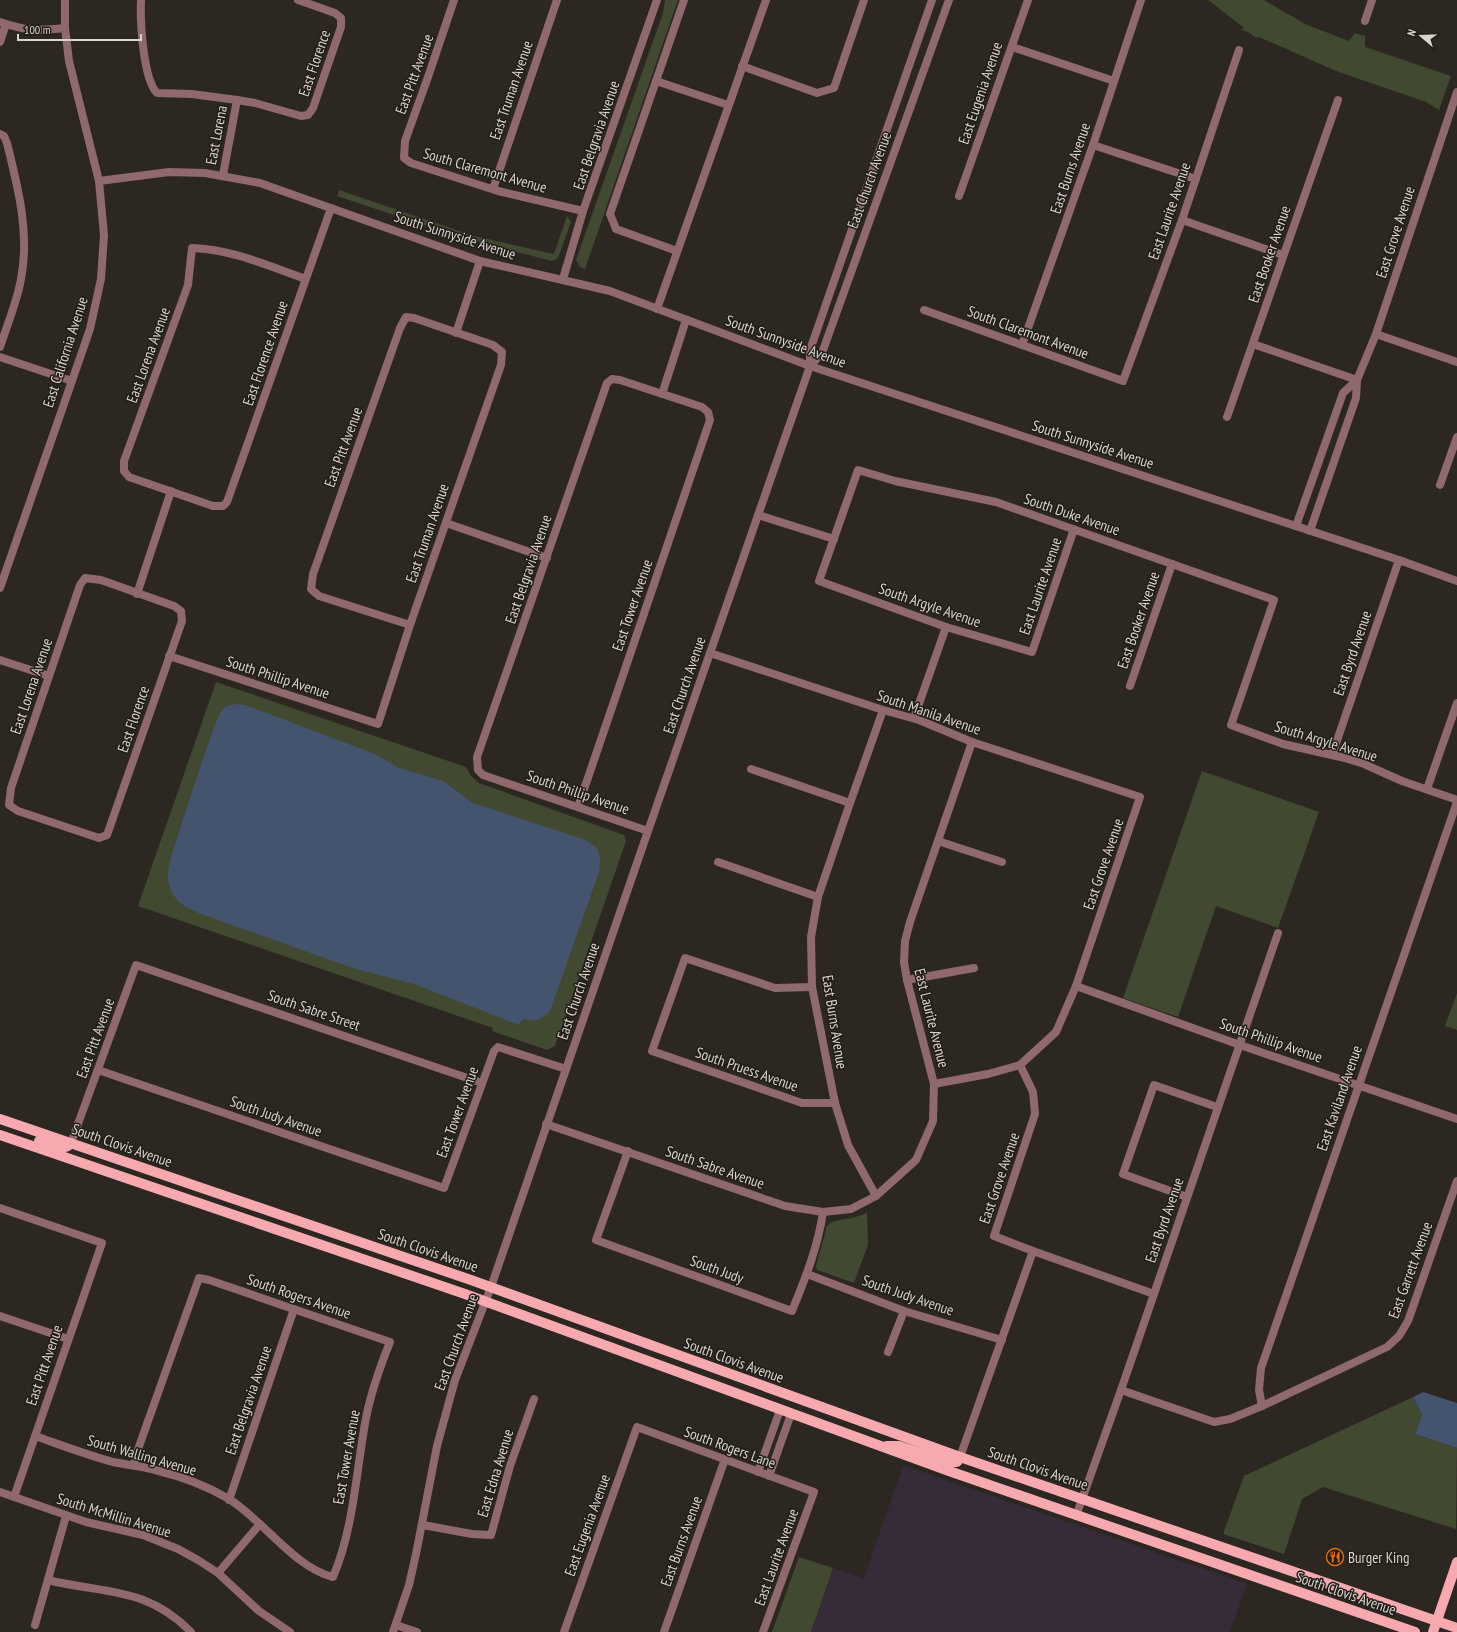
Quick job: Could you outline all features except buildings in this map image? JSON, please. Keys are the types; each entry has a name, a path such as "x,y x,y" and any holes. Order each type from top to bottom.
{"main road":[{"name":"South Clovis Avenue","path":"0,1119 491,1287 960,1457 1455,1627"},
{"name":"South Clovis Avenue","path":"0,1133 485,1302 790,1414 1076,1516 1415,1632"},
{"path":"0,1133 12,1133 63,1149 68,1147 71,1143"},
{"path":"883,1447 899,1446 949,1462 956,1462 960,1457"},
{"path":"1433,1632 1457,1562"}],"street":[{"name":"East California Avenue","path":"0,588 90,329 101,279 104,235 99,181 69,62 65,28 65,0"},
{"path":"140,0 142,43 151,85 157,93 192,94 236,100"},
{"name":"East Florence","path":"236,100 255,103 302,116 308,115 313,108 341,27 341,18 335,14 298,0"},
{"name":"East Pitt Avenue","path":"404,158 405,141 454,0"},
{"name":"East Truman Avenue","path":"492,189 557,0"},
{"name":"East Belgravia Avenue","path":"563,279 584,212 656,0"},
{"path":"677,251 616,229 610,214 684,0"},
{"path":"657,309 766,0"},
{"path":"742,66 817,93 834,88 864,0"},
{"name":"East Church Avenue","path":"394,1628 409,1585 423,1526 437,1446 449,1402 491,1287 546,1124 810,366 810,350 932,0"},
{"name":"East Church Avenue","path":"810,366 822,353 949,0"},
{"name":"East Eugenia Avenue","path":"959,196 1028,0"},
{"name":"East Burns Avenue","path":"1022,345 1093,145 1141,0"},
{"path":"1365,21 1372,0"},
{"path":"0,42 3,23 21,29 34,31 65,28"},
{"path":"1012,47 1114,81"},
{"name":"East Laurite Avenue","path":"1123,381 1182,220 1239,50"},
{"path":"656,81 728,105"},
{"name":"East Grove Avenue","path":"1310,531 1356,398 1357,380 1376,334 1457,92"},
{"name":"East Lorena","path":"222,175 236,100"},
{"name":"East Booker Avenue","path":"1227,417 1338,100"},
{"path":"0,347 21,280 25,238 18,190 7,143 2,135"},
{"path":"1093,145 1196,179"},
{"name":"South Claremont Avenue","path":"404,158 411,163 492,189 584,212"},
{"name":"South Sunnyside Avenue","path":"99,181 169,172 222,175 260,183 480,260 610,291 810,366 1457,580"},
{"name":"East Florence Avenue","path":"171,491 213,506 223,506 227,502 331,208"},
{"path":"1182,220 1283,255"},
{"name":"East Lorena Avenue","path":"171,491 129,477 124,471 124,461 188,285 192,248 210,249 246,258 306,279"},
{"path":"456,333 480,260"},
{"name":"South Claremont Avenue","path":"924,310 1123,381"},
{"name":"East Pitt Avenue","path":"410,625 319,596 311,589 313,574 400,328 406,317 414,318 456,333"},
{"path":"662,394 686,320"},
{"name":"East Truman Avenue","path":"378,724 410,625 501,365 502,352 493,345 456,333"},
{"path":"1376,334 1457,362"},
{"path":"1253,344 1357,380"},
{"path":"0,357 72,381"},
{"name":"East Belgravia Avenue","path":"478,770 477,757 607,383 612,379 620,380 662,394"},
{"name":"East Grove Avenue","path":"1296,526 1343,394 1357,380"},
{"name":"East Tower Avenue","path":"578,807 710,420 708,412 702,407 662,394"},
{"path":"1440,486 1457,437"},
{"name":"South Duke Avenue","path":"834,539 858,470 895,481 996,502 1274,600 1231,725"},
{"path":"137,594 171,491"},
{"path":"758,515 834,539"},
{"path":"446,523 547,558"},
{"name":"East Laurite Avenue","path":"1032,652 1074,529"},
{"name":"South Argyle Avenue","path":"834,539 819,581 946,627 1032,652"},
{"name":"East Byrd Avenue","path":"1332,755 1399,560"},
{"name":"East Booker Avenue","path":"1130,686 1172,564"},
{"name":"East Lorena Avenue","path":"10,805 11,788 80,585 85,578 101,580 137,594"},
{"name":"East Florence","path":"10,805 18,811 99,838 107,835 182,621 182,611 174,606 137,594"},
{"path":"914,718 946,627"},
{"name":"South Manila Avenue","path":"710,652 883,710 914,718 972,742 1140,797"},
{"name":"South Phillip Avenue","path":"169,656 378,724"},
{"path":"0,660 49,676"},
{"path":"1427,789 1457,703"},
{"name":"East Burns Avenue","path":"876,1196 848,1145 835,1103 812,987 811,937 818,897 883,710"},
{"name":"South Argyle Avenue","path":"1231,725 1283,744 1364,764 1397,779 1457,801"},
{"name":"East Laurite Avenue","path":"876,1196 916,1160 933,1121 934,1084 907,980 904,962 905,941 910,922 972,742"},
{"path":"751,769 850,803"},
{"name":"South Phillip Avenue","path":"478,770 483,775 648,831"},
{"name":"East Grove Avenue","path":"1076,986 1140,797"},
{"name":"East Kaviland Avenue","path":"1262,1406 1259,1390 1261,1368 1457,801"},
{"path":"938,841 1002,862"},
{"path":"718,862 818,897"},
{"name":"East Byrd Avenue","path":"1076,1516 1278,934"},
{"name":"South Pruess Avenue","path":"812,987 775,988 685,958 652,1051 802,1103 835,1103"},
{"name":"East Pitt Avenue","path":"71,1143 136,965"},
{"name":"South Sabre Street","path":"136,965 482,1083"},
{"path":"907,980 974,968"},
{"path":"934,1084 988,1074 1020,1065 1056,1032 1076,986"},
{"name":"South Phillip Avenue","path":"1076,986 1240,1045 1457,1119"},
{"name":"East Tower Avenue","path":"444,1188 494,1051 498,1047 566,1069"},
{"name":"East Grove Avenue","path":"1020,1065 1033,1092 1035,1114 994,1236 1033,1251"},
{"name":"South Judy Avenue","path":"98,1070 444,1188"},
{"path":"1187,1197 1123,1174 1154,1085 1217,1107"},
{"name":"South Sabre Avenue","path":"546,1124 785,1206 823,1212 851,1209 876,1196"},
{"name":"South Judy","path":"628,1151 596,1240 792,1311 807,1274"},
{"name":"East Garrett Avenue","path":"1262,1406 1387,1347 1399,1336 1408,1321 1457,1181"},
{"name":"East Pitt Avenue","path":"0,1208 102,1243 14,1497"},
{"path":"807,1274 820,1231 823,1212"},
{"path":"960,1457 1033,1251 1154,1294"},
{"name":"South Judy Avenue","path":"807,1274 904,1311 1002,1340"},
{"name":"South Rogers Avenue","path":"134,1465 198,1278 210,1280 390,1342"},
{"name":"East Belgravia Avenue","path":"229,1500 294,1309"},
{"path":"888,1352 904,1311"},
{"path":"0,1316 68,1339"},
{"name":"East Tower Avenue","path":"333,1577 346,1539 366,1417 380,1369 390,1342"},
{"path":"1120,1390 1214,1422 1230,1419 1262,1406"},
{"name":"East Edna Avenue","path":"423,1526 472,1534 491,1535 510,1466 534,1399"},
{"path":"758,1472 780,1410"},
{"path":"769,1476 790,1414"},
{"name":"East Eugenia Avenue","path":"564,1632 636,1427"},
{"name":"South Rogers Lane","path":"636,1427 814,1492"},
{"name":"South Walling Avenue","path":"35,1436 84,1454 134,1465 181,1478 229,1500 260,1524 308,1567 322,1574 333,1577"},
{"name":"East Burns Avenue","path":"664,1632 725,1459"},
{"name":"South McMillin Avenue","path":"0,1492 66,1516 160,1541 198,1560 218,1573 259,1611 290,1632"},
{"name":"East Laurite Avenue","path":"763,1632 814,1492"},
{"path":"35,1625 66,1516"},
{"path":"218,1573 260,1524"},
{"path":"48,1580 127,1594 161,1608 191,1632"},
{"path":"394,1628 417,1632"}],"shaded area":[{"path":"903,1465 1247,1584 1230,1632 811,1632 833,1568 864,1578"}],"green space":[{"path":"665,0 678,0 585,269 580,267 576,260 663,13"},
{"path":"1208,0 1264,0 1305,24 1349,41 1355,33 1365,36 1365,47 1451,76 1439,110 1426,102 1336,71 1259,37 1256,38 1250,33 1242,30 1243,27"},
{"path":"339,190 474,236 554,254 567,216 571,222 558,258 552,261 463,238 337,196"},
{"path":"216,682 466,767 471,776 479,783 624,835 626,841 555,1046 547,1050 492,1031 493,1028 138,906"},
{"path":"1202,771 1319,812 1278,928 1216,906 1178,1017 1123,998"},
{"path":"1457,993 1457,1030 1445,1026"},
{"path":"867,1213 868,1245 854,1283 817,1270 816,1266 827,1226 835,1221 853,1218"},
{"path":"1413,1397 1422,1415 1415,1434 1457,1448 1456,1529 1323,1487 1302,1499 1284,1554 1223,1534 1244,1476"},
{"path":"799,1557 833,1568 811,1632 772,1632"}],"water":[{"path":"236,704 248,706 375,754 399,768 443,781 473,803 580,838 596,847 600,855 599,872 550,1011 538,1020 523,1019 519,1025 417,985 353,968 196,912 185,907 176,899 170,889 169,883 168,871 170,860 217,721 224,708 229,705"},
{"path":"1423,1392 1457,1403 1457,1448 1415,1434 1422,1415 1413,1397"}],"place":[{"name":"Burger King","path":"1335,1557"}]}
